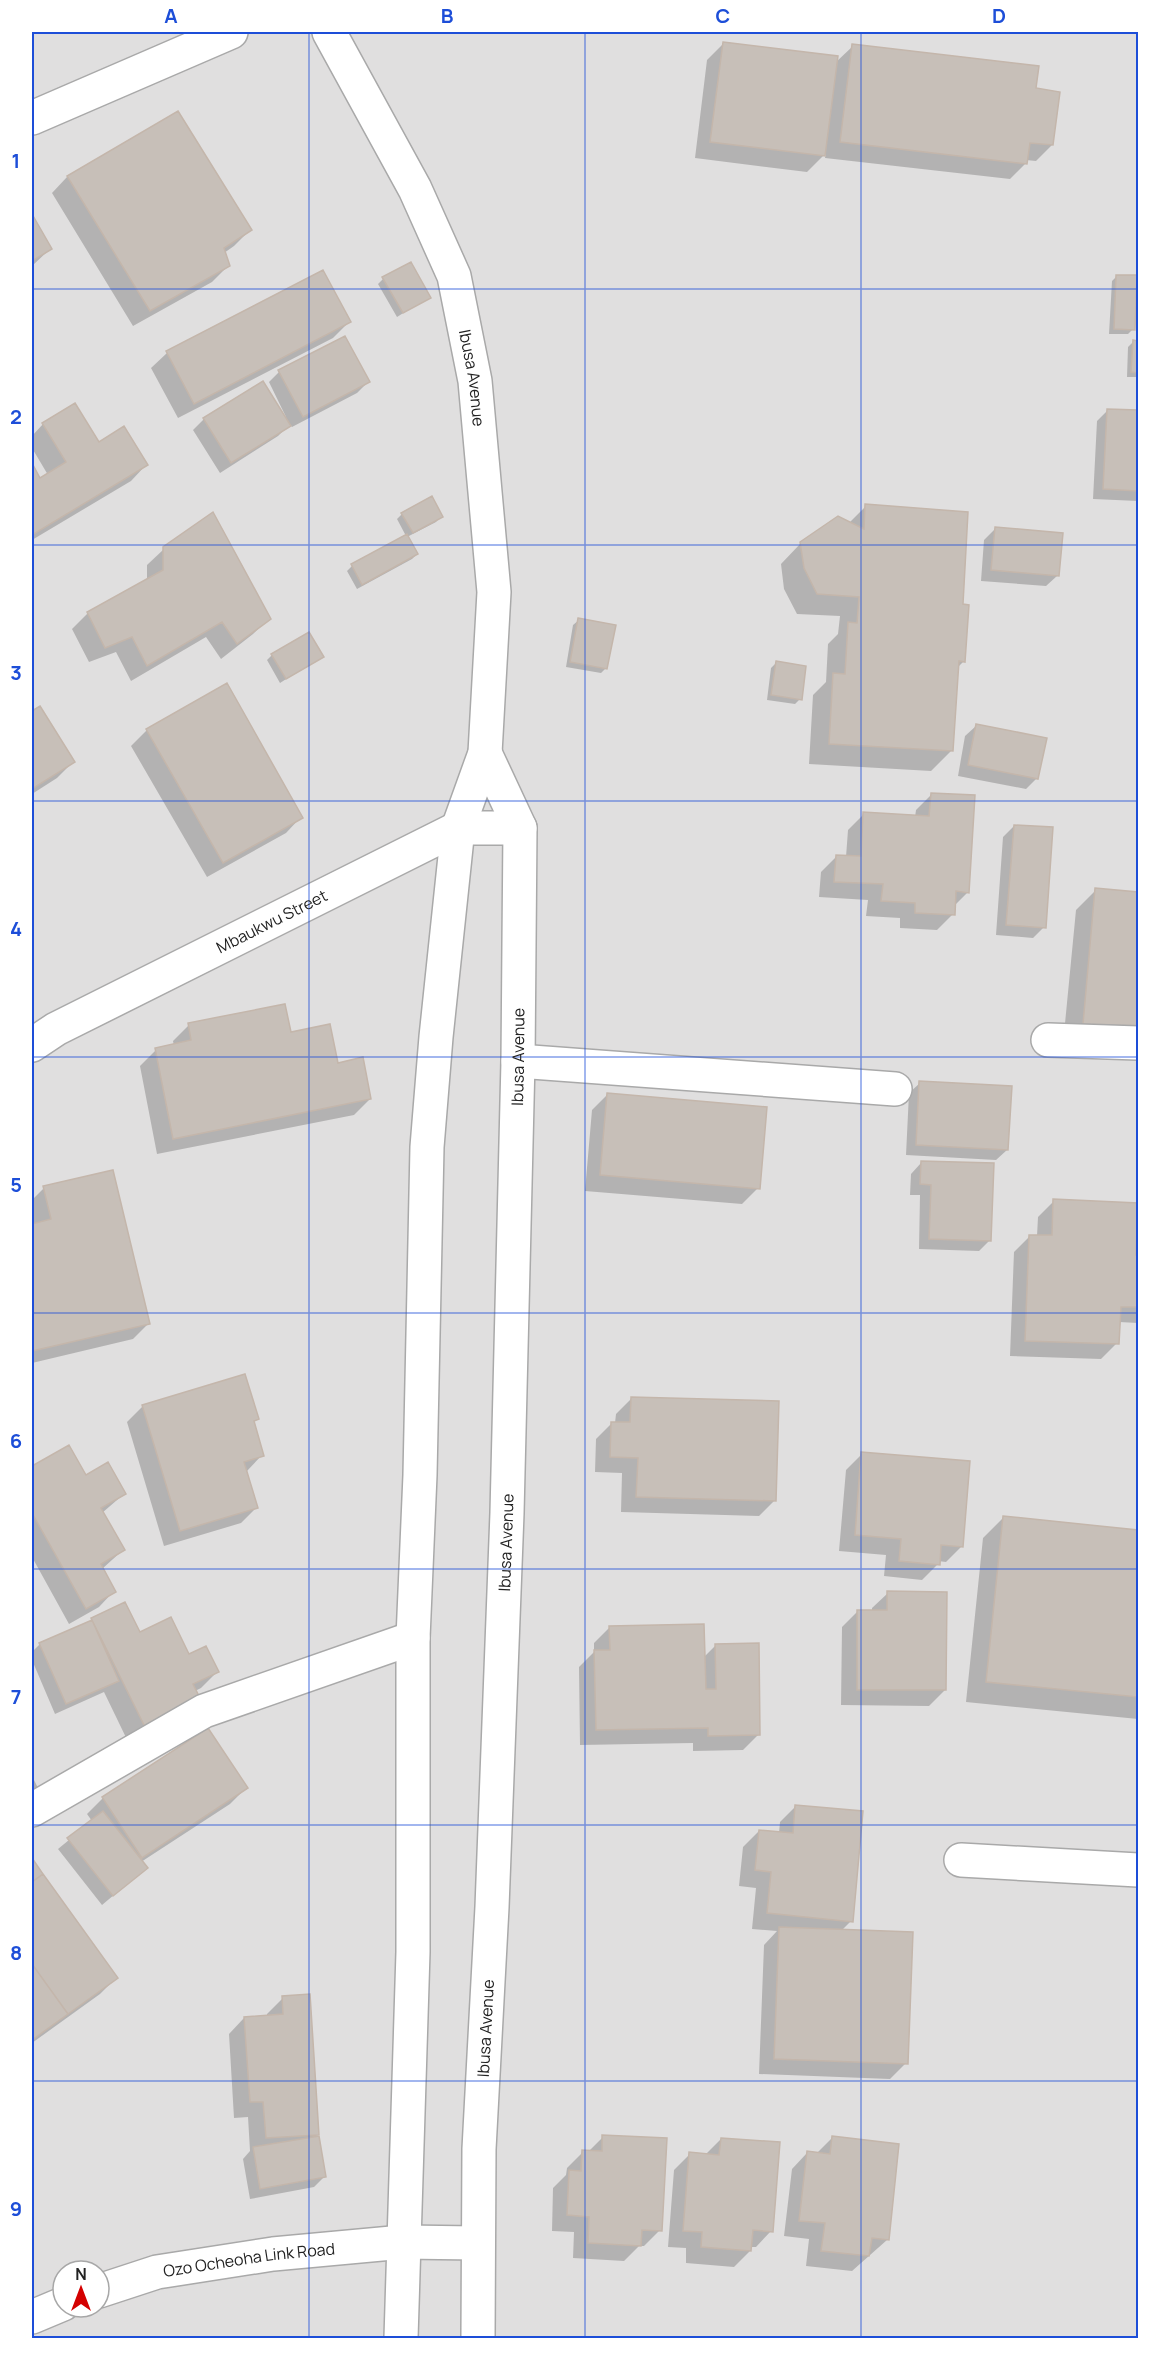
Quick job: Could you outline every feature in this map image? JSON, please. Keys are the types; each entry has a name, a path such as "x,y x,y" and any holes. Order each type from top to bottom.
{"street":[{"path":"32,118 231,32"},
{"name":"Ibusa Avenue","path":"329,32 415,189 454,276 475,381 494,592 485,753 458,828 427,1147 420,1475 413,1638 413,1952 401,2338"},
{"name":"Ibusa Avenue","path":"478,2338 479,2149 492,1907 507,1513 518,1061 520,828 485,753"},
{"name":"Mbaukwu Street","path":"32,1045 56,1029 458,828 520,828"},
{"path":"1048,1040 1138,1043"},
{"path":"518,1061 895,1089"},
{"path":"32,1810 204,1711 413,1638"},
{"path":"961,1860 1138,1869"},
{"name":"Ozo Ocheoha Link Road","path":"111,2287 157,2272 273,2254 403,2242 477,2243"},
{"path":"32,2317 51,2309"}],"shaded area":[{"path":"32,32 1138,32 1138,2338 32,2338"}],"building":[{"path":"723,42 838,56 825,156 710,142"},
{"path":"852,44 1039,66 1036,88 1060,92 1053,145 1030,143 1027,164 840,142"},
{"path":"178,111 252,230 224,248 230,266 150,311 67,176"},
{"path":"32,214 52,249 32,261"},
{"path":"411,262 431,298 403,313 382,277"},
{"path":"323,270 351,322 194,404 166,351"},
{"path":"1116,275 1137,275 1135,330 1114,329"},
{"path":"345,336 370,382 303,417 278,370"},
{"path":"1133,340 1138,341 1138,373 1131,372"},
{"path":"263,381 291,426 231,463 203,418"},
{"path":"75,403 99,442 124,426 148,465 32,535 32,463 40,478 66,462 42,423"},
{"path":"1107,409 1138,410 1138,491 1103,489"},
{"path":"432,496 443,517 413,533 401,513"},
{"path":"865,504 968,512 963,604 969,605 965,662 959,661 953,751 829,744 833,673 845,674 848,622 857,623 859,597 817,594 804,568 800,542 838,516 864,529"},
{"path":"213,512 271,619 237,644 222,622 147,666 132,637 105,648 87,612 163,570 163,547"},
{"path":"995,527 1063,533 1059,576 991,570"},
{"path":"407,534 418,554 362,585 351,564"},
{"path":"578,618 616,625 607,669 570,662"},
{"path":"309,632 324,657 286,679 271,654"},
{"path":"776,661 806,666 802,700 771,695"},
{"path":"227,683 303,818 223,863 146,729"},
{"path":"40,706 75,762 32,789 32,711"},
{"path":"976,724 1047,738 1038,779 968,765"},
{"path":"931,793 975,795 969,893 956,891 955,915 915,913 915,903 881,901 883,884 834,882 836,855 861,856 863,812 929,816"},
{"path":"1014,825 1053,827 1046,928 1006,925"},
{"path":"1095,888 1138,892 1138,1029 1083,1024"},
{"path":"285,1004 291,1032 330,1024 338,1063 363,1057 371,1099 173,1139 155,1048 191,1040 188,1023"},
{"path":"919,1081 1012,1086 1008,1150 916,1145"},
{"path":"607,1093 767,1107 760,1189 600,1175"},
{"path":"921,1161 994,1163 991,1241 929,1239 931,1185 920,1184"},
{"path":"113,1170 150,1324 32,1351 32,1224 51,1219 43,1186"},
{"path":"1053,1199 1138,1203 1136,1255 1138,1255 1138,1307 1121,1307 1119,1344 1025,1341 1029,1235 1052,1235"},
{"path":"245,1374 259,1419 254,1421 264,1456 244,1462 258,1508 180,1531 142,1405"},
{"path":"631,1397 779,1401 776,1501 636,1497 638,1458 610,1457 611,1422 630,1422"},
{"path":"69,1445 86,1475 108,1462 126,1494 101,1508 125,1550 101,1564 116,1592 86,1609 32,1513 32,1466"},
{"path":"861,1452 970,1461 963,1547 941,1545 940,1565 899,1561 901,1539 855,1535"},
{"path":"1003,1516 1138,1530 1138,1697 986,1682"},
{"path":"887,1591 947,1592 946,1690 857,1690 857,1610 887,1610"},
{"path":"125,1602 140,1632 171,1617 189,1654 206,1646 219,1672 193,1684 206,1710 150,1737 91,1618"},
{"path":"92,1620 119,1681 66,1704 39,1643"},
{"path":"704,1624 706,1689 716,1689 715,1644 759,1643 760,1735 708,1736 708,1728 596,1730 594,1650 610,1650 609,1626"},
{"path":"208,1728 248,1788 142,1858 102,1797"},
{"path":"795,1805 863,1811 853,1922 767,1913 771,1872 755,1870 759,1830 793,1833"},
{"path":"103,1811 148,1868 113,1896 67,1838"},
{"path":"32,1858 43,1874 32,1882"},
{"path":"43,1874 118,1978 68,2014 32,1964 32,1882"},
{"path":"779,1927 913,1932 908,2064 774,2059"},
{"path":"32,1964 68,2014 32,2040"},
{"path":"310,1994 319,2135 266,2138 263,2102 250,2102 244,2017 283,2014 282,1996"},
{"path":"602,2135 667,2138 662,2231 642,2230 641,2246 588,2243 589,2217 567,2215 569,2170 581,2171 582,2150 602,2151"},
{"path":"319,2136 326,2177 260,2189 253,2147"},
{"path":"832,2136 899,2144 889,2240 872,2238 869,2256 821,2251 825,2223 799,2221 807,2151 830,2154"},
{"path":"721,2138 780,2142 773,2232 753,2230 751,2251 701,2247 702,2232 683,2231 689,2152 719,2155"}]}
